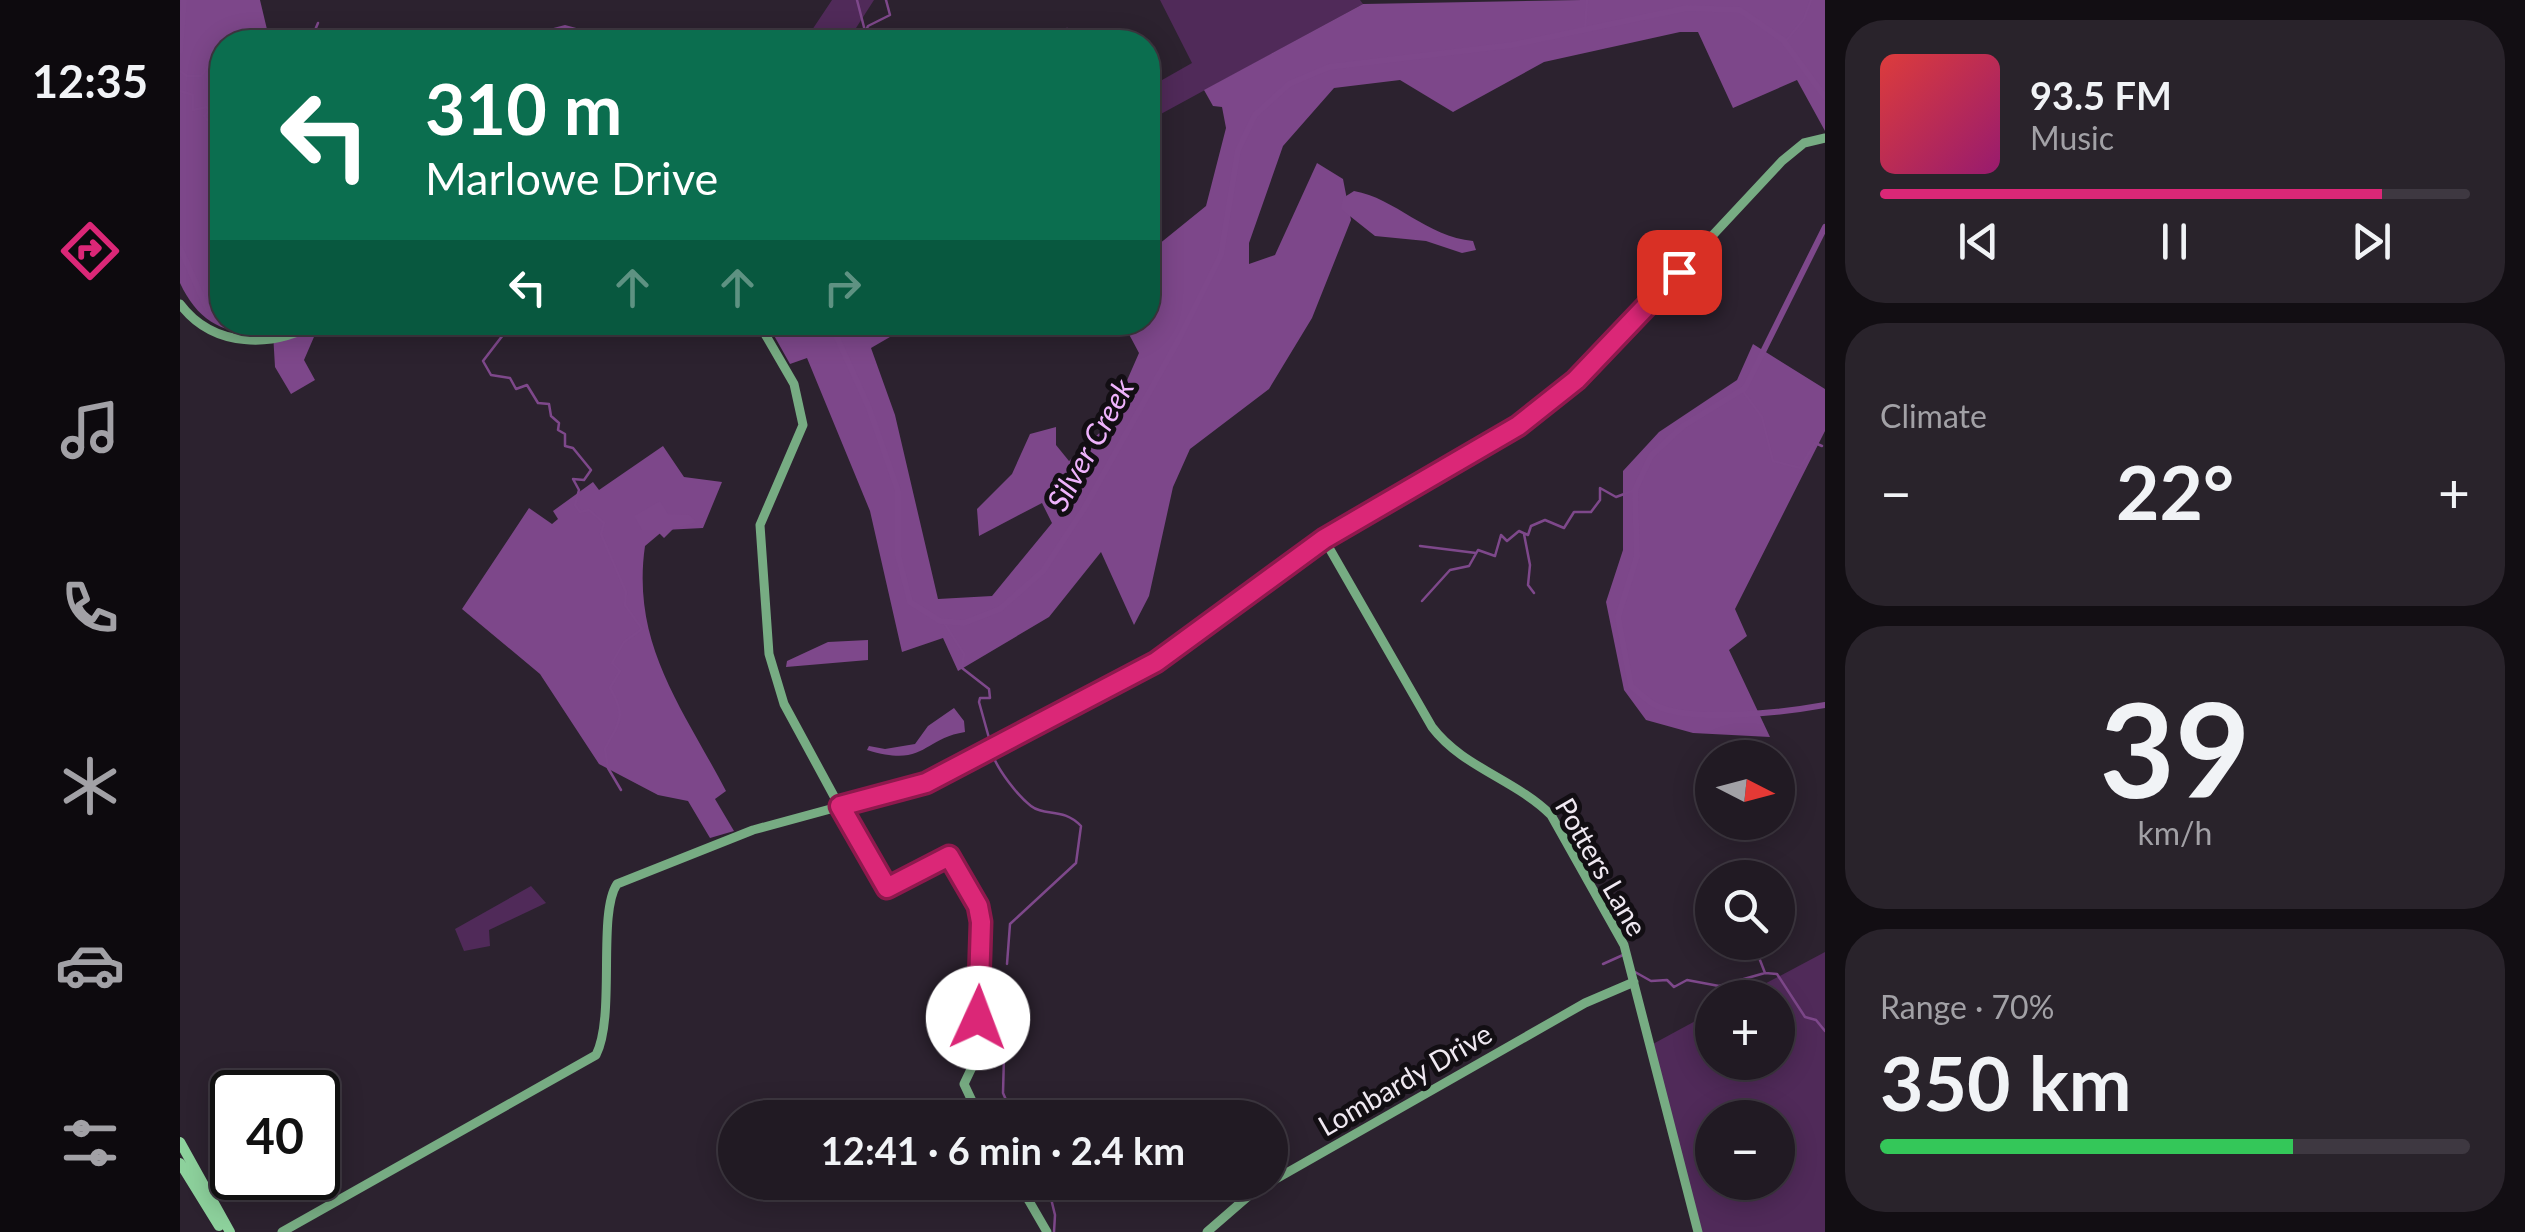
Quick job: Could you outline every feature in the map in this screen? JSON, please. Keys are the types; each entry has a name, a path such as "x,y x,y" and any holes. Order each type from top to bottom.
{"main road":[{"path":"282,1232 596,1056 609,957 610,899 616,884 753,830 926,783 1144,669 1324,539 1518,426 1552,400 1613,342 1782,161 1804,144 1823,138"},
{"path":"180,304 193,321 210,330"},
{"path":"231,335 262,342 293,335"},
{"path":"766,335 783,362 802,416 798,438 762,516 760,538 769,654 784,704 887,888 949,856 978,906 978,1018 974,1062 965,1081 973,1100"},
{"name":"Potters Lane","path":"1324,539 1437,734 1551,814 1624,945 1698,1232"},
{"name":"Lombardy Drive","path":"1207,1232 1253,1192 1585,1003 1634,982"},
{"path":"180,1142 182,1162 226,1232"},
{"path":"1028,1200 1047,1232"}],"shaded area":[{"path":"180,0 260,0 267,30 210,30 210,321 196,309 180,283"},
{"path":"832,0 874,0 855,30 812,30"},
{"path":"1160,0 1360,0 1363,4 1160,114 1160,81 1192,63"},
{"path":"1825,0 1825,131 1797,80 1733,108 1698,32 1680,32 1544,62 1453,112 1400,80 1334,88 1283,146 1249,243 1249,264 1275,255 1317,163 1343,179 1351,220 1312,318 1269,389 1190,449 1173,487 1149,596 1134,625 1101,552 1049,617 958,671 943,638 902,652 870,511 807,358 790,364 774,335 893,335 871,348 895,415 938,599 992,596 1052,523 1042,503 979,536 977,509 1012,474 1030,434 1056,427 1056,445 1069,461 1107,426 1139,353 1129,335 1160,335 1160,243 1206,206 1226,128 1222,107 1213,106 1204,90 1363,4"},
{"path":"565,25 584,30 546,30"},
{"path":"1354,191 1383,201 1441,232 1473,241 1476,250 1462,253 1426,241 1375,236 1341,209 1343,198"},
{"path":"273,335 315,335 304,360 315,380 291,394 275,367"},
{"path":"1753,344 1825,389 1825,431 1735,609 1747,636 1729,650 1770,737 1693,733 1646,720 1624,690 1606,602 1623,550 1623,471 1659,432 1737,380"},
{"path":"663,446 684,477 722,482 703,528 664,530 645,546 643,581 646,614 664,674 726,791 715,799 734,831 710,838 688,801 658,795 599,764 540,674 462,609 529,508 552,524 558,519 553,511 593,482 599,490"},
{"path":"660,501 668,514 689,515 697,522 673,529 664,538 656,530 642,530 634,516"},
{"path":"868,640 868,660 786,667 787,661 828,642"},
{"path":"954,708 964,721 965,732 912,754 886,755 867,750 869,746 885,749 915,744 928,726"},
{"path":"531,886 546,903 489,930 490,946 464,951 455,929"},
{"path":"1825,952 1825,1232 1700,1232 1651,1045 1695,1021 1695,1080 1795,1080 1795,980 1772,980"}],"waterway":[{"name":"Silver Creek","path":"180,51 184,0"},
{"path":"857,0 865,30"},
{"path":"866,30 890,15 886,0"},
{"path":"1585,30 1587,0"},
{"path":"1785,42 1804,19 1811,0"},
{"name":"Silver Creek","path":"836,335 869,408 898,491 898,555 910,602 940,621 964,623 1000,609 1043,571 1085,507 1221,255 1238,150 1255,115 1289,84 1329,67 1512,45 1687,8 1740,10 1783,40 1825,97"},
{"path":"315,30 318,23"},
{"path":"180,71 187,76 201,76 210,64"},
{"path":"180,91 193,95 193,110 207,107 209,111 204,116 210,123"},
{"name":"Silver Creek","path":"1825,227 1745,388 1683,426 1651,456 1635,490 1637,556 1618,617 1631,686 1657,706 1715,715 1825,705"},
{"name":"Silver Creek","path":"180,248 210,309"},
{"path":"503,335 483,361 491,375 510,378 516,389 527,385 538,403 549,404 551,416 559,423 558,430 565,434 565,446 573,448 591,470 584,480 573,479 579,490 575,505 580,512 589,510 604,523 601,534 626,592 625,605 642,629 624,642 612,663 620,671 610,688 620,714 605,749 608,768 621,790"},
{"path":"1742,390 1762,417 1773,461 1800,468 1815,443 1822,446"},
{"path":"1422,601 1450,570 1469,566 1478,550 1495,556 1501,535 1507,541 1519,531 1528,535 1531,526 1545,520 1564,528 1574,512 1591,512 1600,500 1600,488 1616,497 1635,490"},
{"path":"1524,534 1530,565 1528,585 1534,593"},
{"path":"1420,546 1476,553"},
{"path":"943,621 964,654 962,668 989,689 990,698 980,698 979,702 989,738"},
{"path":"993,756 1031,806 1068,816 1081,826 1076,863 1010,924 1007,964"},
{"path":"1603,964 1623,955"},
{"path":"1760,960 1765,973 1777,974 1805,1017 1816,1020 1825,1031"},
{"path":"1635,972 1651,981 1667,980 1674,987 1687,980 1719,986 1765,973"},
{"path":"1006,980 1003,1093 1006,1100"},
{"path":"1051,1200 1054,1232"}],"route":[{"path":"978,1018 981,922 978,906 949,856 887,888 840,806 909,790 946,774 1156,662 1324,539 1518,426 1576,380 1679,272"}]}
